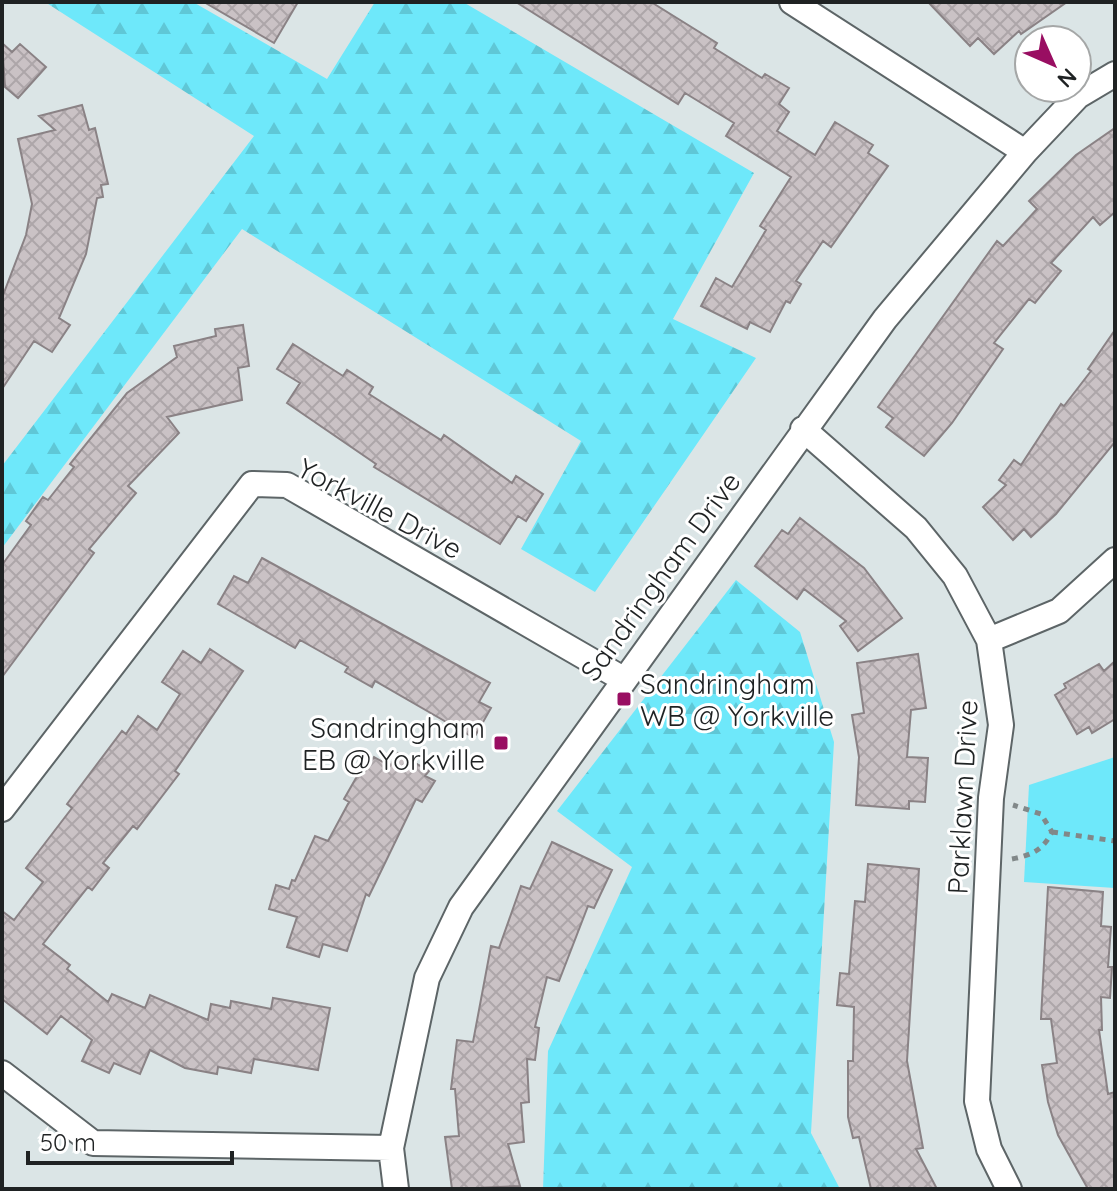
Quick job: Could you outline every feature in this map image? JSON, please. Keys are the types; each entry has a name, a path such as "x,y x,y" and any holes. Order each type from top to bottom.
{"street":[{"path":"792,2 1025,152"},
{"name":"Sandringham Drive","path":"396,1189 391,1148 427,978 461,907 885,319 1025,152 1078,96 1115,74"},
{"name":"Parklawn Drive","path":"803,429 916,528 955,576 989,640 1001,725 991,798 977,1101 989,1149 1009,1189"},
{"name":"Yorkville Drive","path":"2,809 252,484 287,485 623,679"},
{"path":"989,640 1059,611 1115,560"},
{"path":"2,1073 93,1143 391,1148"}],"path":[{"path":"991,798 1041,814 1052,832"},
{"path":"1052,832 1115,841"},
{"path":"988,865 1030,855 1045,845 1052,832"}],"green space":[{"path":"45,2 193,2 327,79 375,2 463,2 754,173 673,319 756,358 595,592 521,549 581,441 242,229 2,548 2,466 254,136"},
{"path":"736,580 800,632 834,742 811,1133 840,1189 543,1189 548,1051 632,867 557,811"},
{"path":"1115,757 1115,888 1024,882 1029,785"}],"building":[{"path":"204,2 298,2 274,43"},
{"path":"516,2 651,2 717,43 714,48 762,78 765,74 789,88 779,104 789,112 777,131 815,155 835,122 873,145 868,153 888,166 831,247 823,241 796,281 801,284 790,303 786,301 770,332 750,322 747,329 701,306 716,278 732,287 766,230 760,226 791,177 726,136 734,123 685,93 678,104"},
{"path":"928,2 1067,2 1035,24 1013,24 1013,37 994,54 978,38 970,46"},
{"path":"2,43 12,52 20,44 46,67 18,98 5,87"},
{"path":"82,105 89,130 95,128 108,184 101,185 103,197 97,198 86,254 59,318 70,325 52,352 34,341 2,389 2,298 26,235 32,204 18,139 55,130 39,116"},
{"path":"1115,128 1115,212 1100,225 1093,217 1051,263 1061,271 1035,303 1029,299 994,343 1003,349 952,423 924,456 886,427 893,418 878,407 997,241 1003,246 1037,209 1029,201 1076,155"},
{"path":"243,325 249,366 238,368 242,400 167,417 179,433 128,486 136,493 89,549 94,553 2,677 2,565 31,525 26,521 43,497 48,500 74,467 70,464 127,393 177,357 174,346 216,336 215,329"},
{"path":"1115,330 1115,442 1056,514 1031,537 1024,529 1013,540 983,507 1006,485 999,480 1014,460 1021,465 1061,404 1064,406 1091,371 1088,369"},
{"path":"293,344 343,376 347,370 373,387 369,394 441,440 444,435 512,483 516,476 543,494 526,521 518,516 500,544 374,467 376,464 287,403 300,383 277,369"},
{"path":"800,518 864,568 902,618 858,651 840,626 846,621 804,589 797,599 755,566 782,530 788,534"},
{"path":"262,558 490,683 479,702 491,708 474,738 375,681 372,687 345,672 348,667 300,640 295,648 218,604 234,576 248,583"},
{"path":"210,649 243,671 175,771 179,774 137,829 133,826 103,863 109,868 92,890 88,887 43,944 70,965 67,969 108,1002 112,994 145,1008 150,995 208,1020 211,1004 230,1008 231,1001 271,1009 273,998 330,1008 318,1070 254,1059 251,1073 218,1067 217,1074 185,1068 150,1050 140,1074 114,1063 109,1073 82,1061 92,1040 61,1016 47,1034 2,999 2,911 14,920 43,882 26,868 72,808 67,804 122,731 126,734 138,716 157,730 180,694 162,682 183,651 201,663"},
{"path":"918,654 926,708 911,710 907,757 928,758 925,802 909,801 909,809 856,805 859,757 852,715 864,713 857,663"},
{"path":"1115,661 1115,719 1092,733 1089,727 1077,734 1055,695 1066,688 1064,684 1099,664 1104,671"},
{"path":"398,753 429,771 425,776 435,781 422,802 416,799 369,896 366,894 347,951 323,944 319,957 287,947 297,917 269,909 276,885 289,889 315,836 328,841 349,802 344,799 360,771 364,773 374,757 390,766"},
{"path":"552,842 612,870 594,908 588,906 559,981 547,977 535,1027 539,1028 535,1060 527,1059 529,1102 521,1103 524,1142 508,1144 520,1186 452,1189 445,1137 459,1136 455,1089 451,1089 457,1040 473,1042 491,946 499,948 521,886 530,889"},
{"path":"868,864 919,869 907,1061 923,1148 916,1149 937,1189 871,1189 859,1137 853,1138 848,1117 848,1061 853,1061 854,1007 837,1005 840,973 849,974 855,901 865,902"},
{"path":"1048,887 1103,892 1101,926 1111,927 1108,967 1112,967 1110,998 1101,997 1102,1030 1099,1030 1108,1094 1115,1092 1115,1189 1088,1189 1058,1135 1048,1102 1042,1065 1057,1063 1051,1019 1041,1019"}],"place":[{"name":"Sandringham WB @ Yorkville","path":"624,699"},
{"name":"Sandringham EB @ Yorkville","path":"501,743"}]}
